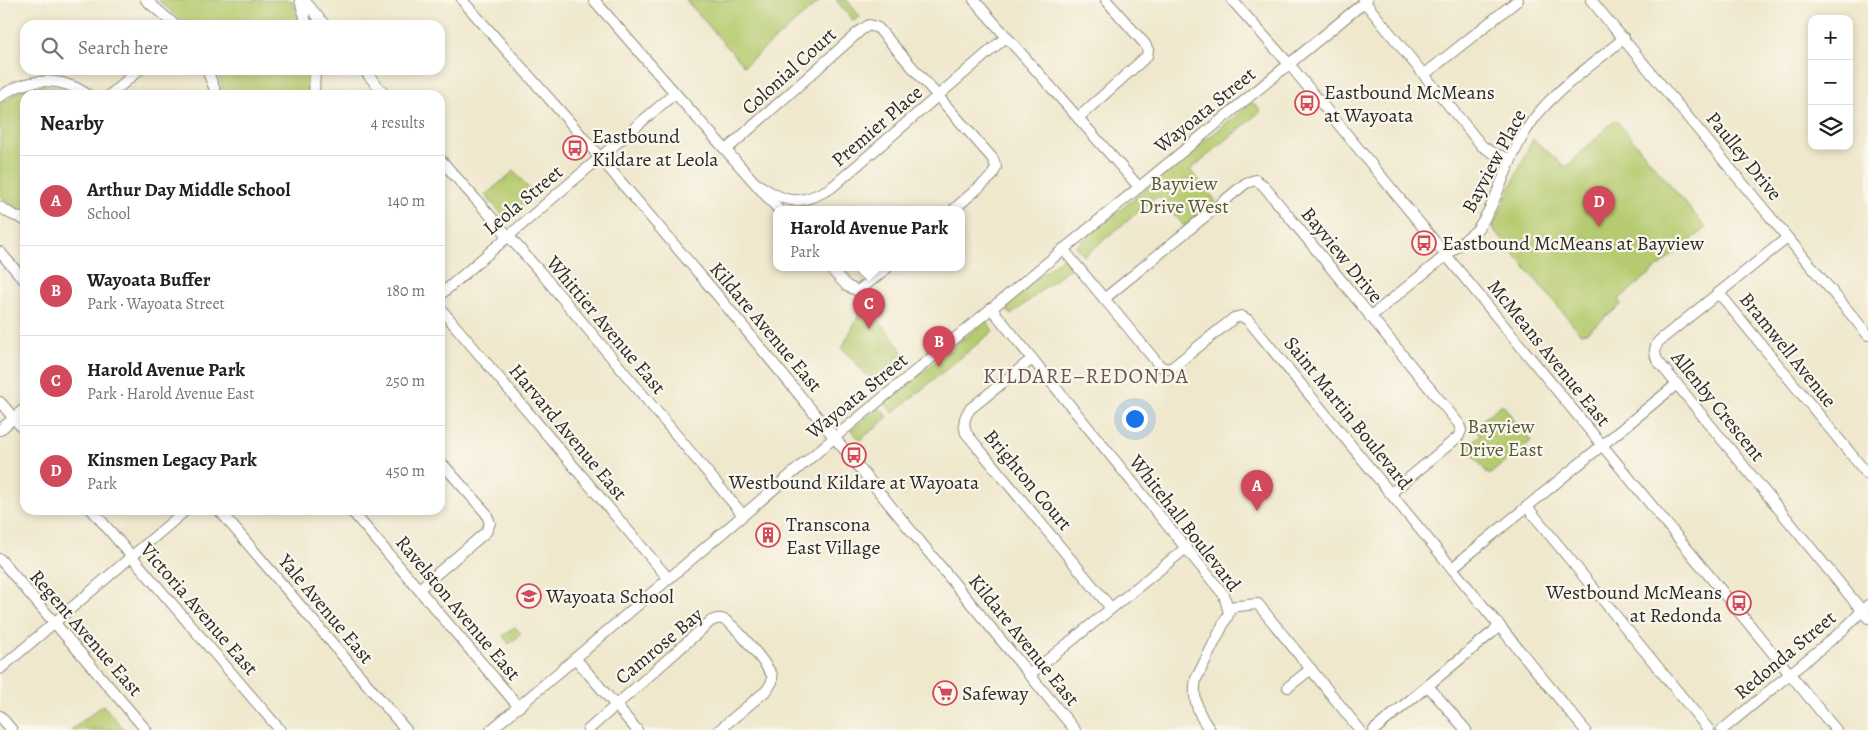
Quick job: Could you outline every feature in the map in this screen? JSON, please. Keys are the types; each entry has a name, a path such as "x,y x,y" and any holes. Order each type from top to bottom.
{"street":[{"path":"146,0 169,20"},
{"path":"300,0 306,20"},
{"path":"304,0 321,20"},
{"name":"Kildare Avenue East","path":"462,0 600,158 835,437 1075,730"},
{"path":"594,0 776,206"},
{"path":"974,0 1139,187"},
{"path":"1078,118 1147,56 1148,50 1145,44 1106,0"},
{"name":"McMeans Avenue East","path":"1232,0 1289,64 1836,730"},
{"path":"1425,74 1518,0"},
{"name":"Paulley Drive","path":"1591,0 1868,335"},
{"path":"1365,1 1482,146 1495,154 1511,159"},
{"name":"Wayoata Street","path":"491,730 835,437 1365,1"},
{"name":"Colonial Court","path":"726,150 861,30 870,25 878,28 938,96"},
{"name":"Premier Place","path":"757,184 776,196 794,201 812,198 831,188 1006,37"},
{"name":"Bayview Place","path":"1370,317 1476,231 1488,211 1511,159 1528,127 1545,105 1624,38"},
{"path":"116,90 133,75"},
{"path":"209,75 215,90"},
{"path":"314,90 315,75"},
{"path":"368,75 381,90"},
{"path":"0,98 22,85 40,81 66,84 78,90"},
{"name":"Leola Street","path":"445,290 675,93"},
{"path":"938,96 993,159 996,167 992,176 958,206"},
{"name":"Whittier Avenue East","path":"445,165 548,282 743,515"},
{"name":"Bayview Drive","path":"1104,299 1246,183 1256,180 1459,424 1461,431 1458,438 1391,493"},
{"path":"0,207 20,218"},
{"name":"Allenby Crescent","path":"1787,238 1660,340 1654,353 1657,360 1866,612"},
{"name":"Saint Martin Boulevard","path":"1063,249 1160,366 1167,370 1173,368 1234,318 1242,316 1248,320 1585,730"},
{"path":"0,252 20,275"},
{"path":"833,271 846,286 858,291 883,271"},
{"name":"Bramwell Avenue","path":"1719,293 1868,475"},
{"name":"Whitehall Boulevard","path":"991,308 1224,595 1229,613 1196,679 1194,688 1198,710 1210,730"},
{"name":"Harvard Avenue East","path":"445,314 668,578"},
{"name":"Brighton Court","path":"1032,359 970,409 965,415 963,424 966,433 1111,608"},
{"path":"1452,568 1528,508 1677,384"},
{"path":"0,402 20,425"},
{"path":"0,430 20,413"},
{"path":"419,589 486,532 490,523 486,513 445,467"},
{"path":"1528,508 1709,730"},
{"name":"Victoria Avenue East","path":"96,515 280,730"},
{"path":"0,670 180,515"},
{"name":"Yale Avenue East","path":"223,515 406,730"},
{"name":"Ravelston Avenue East","path":"355,515 518,707"},
{"path":"1029,675 1186,548"},
{"name":"Regent Avenue East","path":"0,560 146,730"},
{"path":"1228,607 1258,604 1360,730"},
{"name":"Redonda Street","path":"1722,730 1866,612"},
{"name":"Camrose Bay","path":"616,706 711,621 717,618 724,619 734,627 769,669 772,675 772,682 760,696 719,730"},
{"path":"1374,730 1500,626"},
{"path":"575,658 636,730"},
{"path":"1288,687 1311,669"},
{"path":"1428,686 1466,730"},
{"path":"588,730 616,706"},
{"path":"0,716 12,730"}],"green space":[{"path":"158,0 292,0 300,20 180,20"},
{"path":"686,0 821,0 744,66"},
{"path":"836,0 847,0 860,17 853,21"},
{"path":"218,75 310,75 309,90 223,90"},
{"path":"43,85 68,90 21,90"},
{"path":"20,91 20,210 0,196 0,104"},
{"name":"Bayview Drive West","path":"1251,103 1255,104 1261,111 1190,170 1216,201 1185,227 1158,196 1084,256 1076,246"},
{"path":"1614,121 1617,121 1706,228 1619,299 1621,305 1587,332 1580,333 1495,231 1493,226 1533,139 1566,167"},
{"path":"514,171 535,196 507,220 485,195"},
{"path":"1063,257 1071,267 1011,315 1004,306"},
{"path":"867,304 910,361 877,387 842,348 861,311"},
{"path":"986,320 993,331 893,413 885,403"},
{"name":"Bayview Drive East","path":"1502,404 1531,441 1489,475 1466,447 1480,435 1474,427"},
{"path":"877,409 881,409 888,417 860,440 851,430"},
{"path":"515,627 521,634 509,644 503,636"},
{"path":"103,705 125,730 71,730"}],"place":[{"name":"Eastbound McMeans at Wayoata","path":"1307,103"},
{"name":"Eastbound Kildare at Leola","path":"575,148"},
{"name":"Kinsmen Legacy Park","path":"1599,227"},
{"name":"Eastbound McMeans at Bayview","path":"1424,243"},
{"name":"Harold Avenue Park","path":"869,329"},
{"name":"Wayoata Buffer","path":"939,367"},
{"name":"Westbound Kildare at Wayoata","path":"854,455"},
{"name":"Arthur Day Middle School","path":"1257,511"},
{"name":"Transcona East Village","path":"768,535"},
{"name":"Wayoata School","path":"529,596"},
{"name":"Westbound McMeans at Redonda","path":"1739,603"},
{"name":"Safeway","path":"945,693"}],"district":[{"name":"KILDARE–REDONDA","path":"1086,376"}]}
